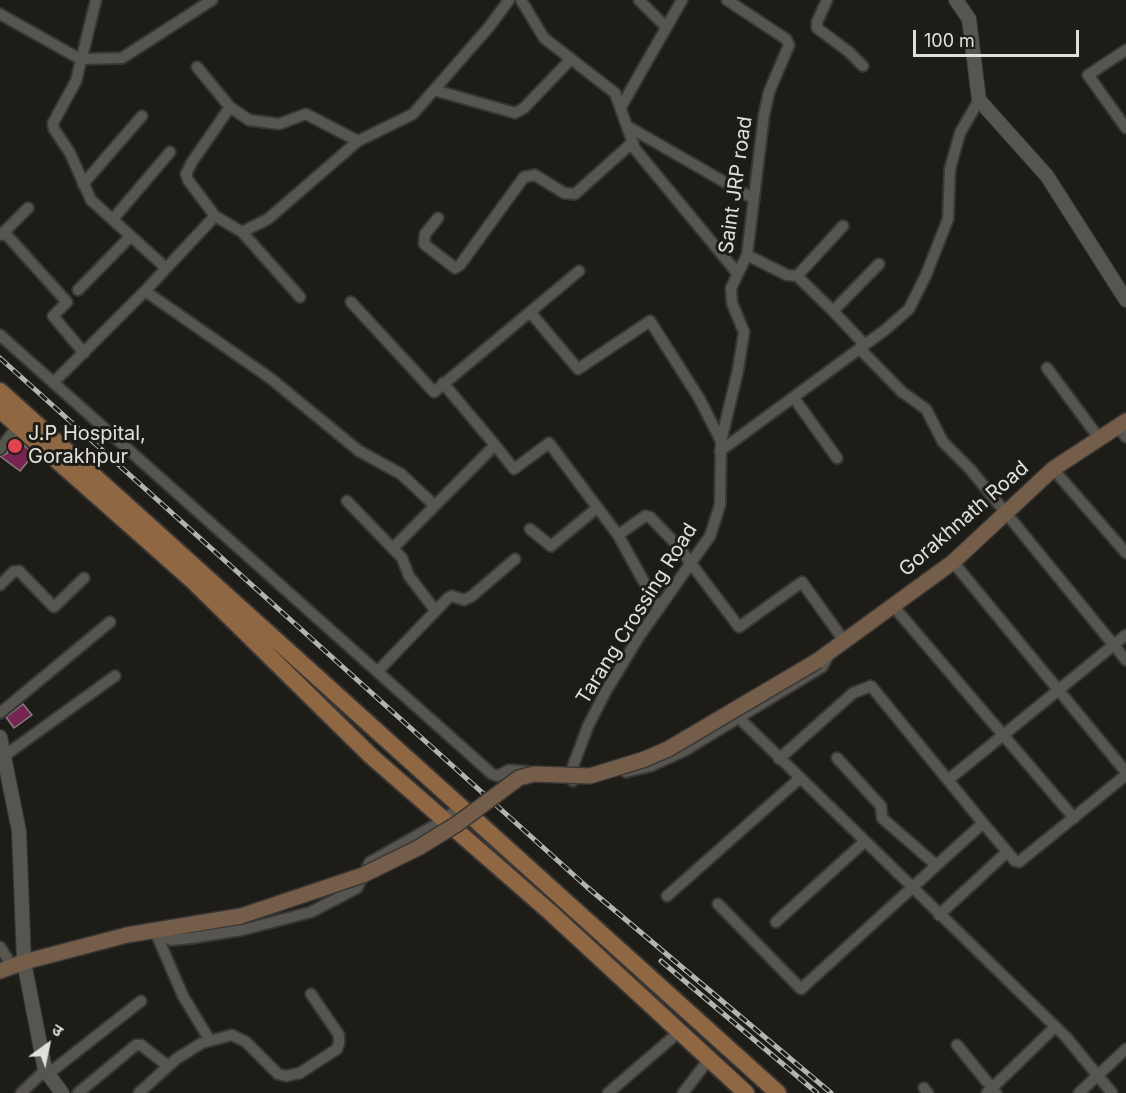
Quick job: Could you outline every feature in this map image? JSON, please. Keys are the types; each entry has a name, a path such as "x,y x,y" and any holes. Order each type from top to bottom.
{"main road":[{"path":"0,391 22,421 193,581 371,756 550,912 746,1093"},
{"path":"0,410 22,421 211,579 778,1093"},
{"name":"Gorakhnath Road","path":"12,966 163,929 241,916 276,906 363,875 418,848 519,778 534,774 590,776 645,759 668,749 844,642 953,562 1053,469 1099,438 1123,428"}],"street":[{"path":"96,0 73,88 53,123 91,200 166,268"},
{"path":"0,14 80,59 122,58 212,0"},
{"path":"242,232 268,219 358,141 408,117 434,90 509,0"},
{"path":"521,0 539,33 615,93 633,142 653,172 738,274"},
{"path":"639,0 666,27"},
{"path":"621,107 682,0"},
{"name":"Saint JRP road","path":"720,446 738,370 744,332 732,303 731,288 747,255 769,92 789,45 786,39 727,0"},
{"path":"827,0 817,22 817,28 844,47 863,66"},
{"path":"956,0 969,19 980,100 1047,176 1126,300"},
{"path":"1126,50 1088,75 1126,128"},
{"path":"434,90 515,113 524,108 571,59"},
{"path":"197,67 230,107 249,120 271,124 288,121 302,114 310,115 358,141"},
{"path":"530,312 578,369 648,322 653,322 699,398 720,446 794,398 909,309 926,275 948,219 950,169 960,133 980,100"},
{"path":"230,107 186,174 193,189 215,216 242,232 300,297"},
{"path":"82,184 142,116"},
{"path":"627,126 754,199"},
{"path":"438,218 425,234 424,244 455,268 524,177 535,175 564,193 575,194 633,142"},
{"path":"112,219 170,152"},
{"path":"28,208 2,234 67,302 53,316 84,353"},
{"path":"53,383 145,291 215,216"},
{"path":"797,276 843,226"},
{"path":"78,290 131,236"},
{"path":"747,255 787,275 797,276 833,312 902,392 926,409 943,442 1005,512 1126,660"},
{"path":"833,312 879,264"},
{"path":"351,303 432,391 436,392 579,271"},
{"path":"145,291 270,378 359,451 401,474 434,504"},
{"path":"0,335 492,774 498,776 509,770 525,770 573,782 651,766 684,751 822,667 831,651"},
{"path":"1047,368 1099,438"},
{"path":"444,384 514,469 549,443 618,535 659,609"},
{"path":"794,398 837,458"},
{"path":"0,449 22,421"},
{"path":"393,548 434,504 495,445"},
{"name":"Tarang Crossing Road","path":"573,782 573,766 588,726 634,645 710,536 720,505 720,446"},
{"path":"1053,469 1126,553"},
{"path":"347,501 402,558 408,576 435,610"},
{"path":"530,529 551,546 597,508"},
{"path":"618,535 648,516 692,564 740,627 802,582 844,642"},
{"path":"378,672 450,596 464,600 472,596 515,559"},
{"path":"778,759 853,693 871,686 1007,852 1019,862 1126,774 953,562"},
{"path":"0,585 13,572 19,571 54,607 84,578"},
{"path":"894,606 1074,818"},
{"path":"0,713 110,622"},
{"path":"948,780 1126,635"},
{"path":"3,766 37,734 115,676"},
{"path":"739,718 778,759 1055,1027 1112,1093"},
{"path":"0,737 3,766 19,831 12,966"},
{"path":"837,758 881,806 882,818 936,865"},
{"path":"668,896 799,779"},
{"path":"163,929 171,940 191,938 242,930 311,912 357,888 370,862 444,820 460,807"},
{"path":"718,904 801,989 983,823"},
{"path":"776,922 864,842"},
{"path":"939,915 1007,852"},
{"path":"163,929 183,996 210,1039"},
{"path":"0,947 12,966 47,1072 62,1093"},
{"path":"139,1093 168,1066 210,1039 232,1035 246,1042 278,1074 286,1076 300,1073 336,1049 339,1042 339,1035 311,994"},
{"path":"21,1093 141,1001"},
{"path":"957,1045 992,1092 1055,1027"},
{"path":"608,1093 679,1032"},
{"path":"78,1093 136,1045 141,1045 168,1066"},
{"path":"1079,1093 1126,1049"},
{"path":"683,1093 709,1059"}],"building":[{"path":"17,439 34,454 20,471 0,456 6,454"},
{"path":"23,704 32,715 14,728 6,717"}],"railway":[{"path":"0,358 587,887 831,1093"},
{"path":"661,961 817,1093"}],"place":[{"name":"J.P Hospital, Gorakhpur","path":"15,446"}]}
